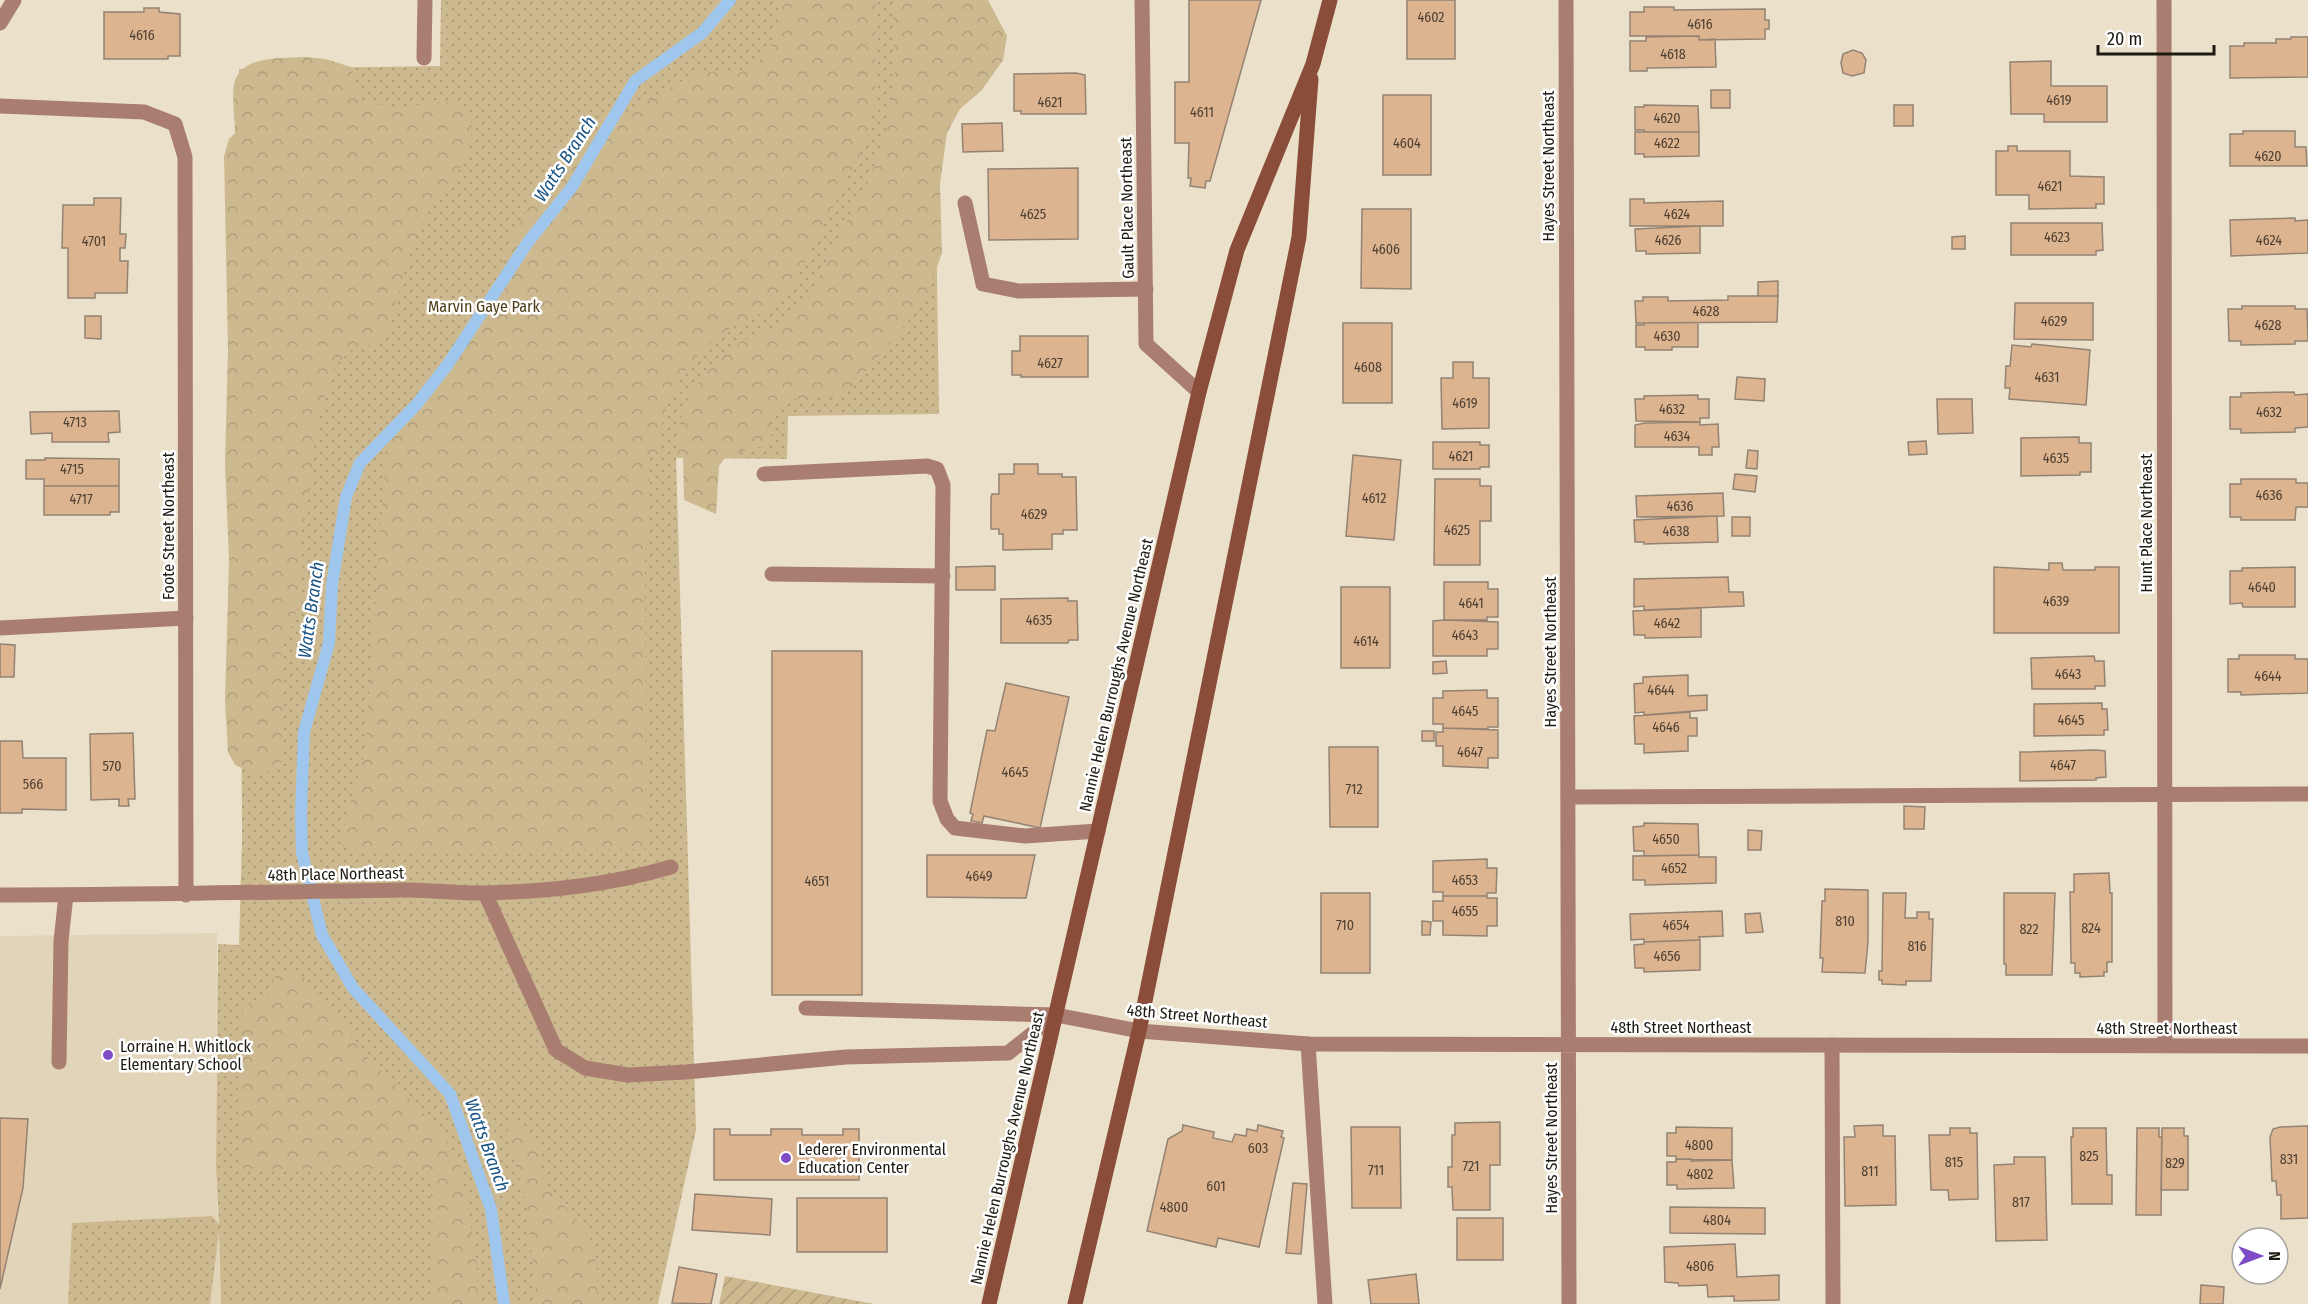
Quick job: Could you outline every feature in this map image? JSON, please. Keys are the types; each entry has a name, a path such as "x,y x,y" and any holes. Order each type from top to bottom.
{"main road":[{"name":"Nannie Helen Burroughs Avenue Northeast","path":"990,1304 1038,1085 1199,392 1237,250 1313,64 1330,0"},
{"name":"Nannie Helen Burroughs Avenue Northeast","path":"1075,1304 1139,1031 1299,237 1313,64"}],"street":[{"path":"0,23 14,0"},
{"path":"424,58 425,0"},
{"name":"Gault Place Northeast","path":"1142,0 1146,345 1199,392"},
{"name":"Hayes Street Northeast","path":"1566,0 1569,1304"},
{"name":"Hunt Place Northeast","path":"2164,0 2165,1046"},
{"name":"Foote Street Northeast","path":"0,106 144,112 176,124 185,157 186,895"},
{"path":"965,203 983,284 1018,291 1146,289"},
{"path":"764,474 927,466 937,469 943,484 940,801 946,819 956,828 1025,836 1098,831"},
{"path":"772,574 943,576"},
{"path":"0,627 186,618"},
{"path":"1568,796 2308,794"},
{"name":"48th Place Northeast","path":"0,895 186,895 404,890 485,893 583,887 633,878 671,867"},
{"path":"485,893 556,1050 585,1068 628,1075 846,1057 1008,1053 1056,1015"},
{"path":"59,1062 61,940 66,895"},
{"name":"48th Street Northeast","path":"806,1008 1056,1015 1139,1031 1308,1044 2308,1046"},
{"path":"1308,1044 1325,1304"},
{"path":"1832,1045 1833,1304"}],"shaded area":[{"name":"Lorraine H. Whitlock Elementary School","path":"217,933 216,1166 221,1304 0,1304 0,936"}],"green space":[{"name":"Marvin Gaye Park","path":"441,0 933,0 939,414 788,416 787,459 676,458 696,1130 658,1304 221,1304 219,1232 210,1304 68,1304 72,1223 212,1216 219,1224 216,1166 218,944 239,945 242,840 239,69 440,66"},
{"path":"783,0 876,0 875,98 866,142 791,290 775,306 738,324 702,350 679,381 671,398 664,416 659,454 650,454 645,559 646,849 359,850 342,846 341,837 365,752 387,436 394,419 427,397 459,349 491,317 506,249 554,157 587,126 616,119 698,72 739,73 755,66 771,47 779,5"},
{"path":"893,0 988,0 1007,36 1003,60 982,90 960,109 947,133 940,184 942,253 929,290 911,318 853,386 834,396 785,400 771,414 771,444 726,456 719,466 716,514 684,500 683,457 677,456 676,446 683,405 720,357 744,340 775,328 809,297 882,151 895,82"},
{"path":"276,58 326,59 351,67 362,100 394,108 445,101 460,105 469,114 473,128 466,161 430,209 413,244 387,332 376,343 350,351 334,367 318,419 306,512 299,540 302,574 301,600 282,650 280,664 283,698 281,763 276,768 262,773 248,771 235,765 228,752 225,701 229,560 225,463 228,350 224,156 229,139 235,133 233,91 240,72 256,62"},
{"path":"286,970 300,974 325,999 369,1059 429,1119 453,1151 461,1168 476,1256 479,1304 433,1304 431,1178 427,1171 413,1168 240,1169 237,1036 243,1010 250,1002 265,997 277,974"},
{"path":"519,1121 533,1136 547,1187 581,1225 592,1246 597,1267 597,1304 537,1304 526,1201 507,1128 511,1122"},
{"path":"725,1276 874,1304 719,1304"}],"building":[{"path":"1189,0 1261,0 1210,181 1206,181 1205,188 1190,186 1191,178 1188,178 1189,143 1175,143 1175,82 1189,82"},
{"path":"1407,0 1455,0 1455,59 1407,59"},
{"path":"1644,7 1674,7 1674,10 1765,9 1765,20 1769,20 1769,29 1765,29 1765,39 1699,40 1699,36 1630,36 1630,12 1644,12"},
{"path":"144,8 159,8 159,12 180,14 180,56 168,56 168,59 104,59 104,12 144,12"},
{"path":"1699,36 1699,40 1715,39 1716,67 1647,68 1647,71 1630,71 1630,41 1646,41 1646,37"},
{"path":"2291,37 2308,37 2308,77 2230,78 2230,46 2244,46 2244,43 2276,43 2276,39 2291,39"},
{"path":"1853,50 1862,53 1866,60 1864,73 1852,76 1843,73 1841,63 1843,54"},
{"path":"2051,61 2051,86 2107,86 2107,122 2044,122 2044,114 2011,114 2010,62"},
{"path":"1076,73 1085,75 1086,114 1021,114 1021,111 1014,111 1014,74"},
{"path":"1711,90 1730,90 1730,108 1711,108"},
{"path":"1383,95 1431,95 1431,175 1383,175"},
{"path":"1644,105 1698,106 1699,132 1635,130 1635,107 1644,107"},
{"path":"1894,105 1913,105 1913,126 1894,126"},
{"path":"1002,123 1003,151 963,152 962,124"},
{"path":"2243,131 2295,131 2295,147 2306,147 2307,166 2230,166 2230,134 2243,134"},
{"path":"1635,132 1699,132 1699,156 1644,157 1644,154 1635,154"},
{"path":"2008,146 2017,146 2017,151 2070,151 2070,176 2104,177 2104,204 2096,204 2096,208 2029,209 2029,195 1996,195 1996,151 2008,151"},
{"path":"1078,168 1078,239 989,240 988,169"},
{"path":"94,198 121,198 120,234 126,234 125,248 120,248 120,261 128,261 127,293 95,293 95,298 68,298 68,248 62,248 63,205 94,205"},
{"path":"1630,199 1644,199 1644,203 1723,201 1723,226 1630,226"},
{"path":"1362,209 1411,209 1411,289 1361,288"},
{"path":"2295,218 2295,221 2308,220 2308,253 2231,256 2230,220"},
{"path":"2011,223 2102,223 2103,250 2096,251 2096,255 2011,255"},
{"path":"1700,226 1700,253 1646,254 1646,251 1636,251 1635,229"},
{"path":"1965,236 1965,249 1952,249 1952,237"},
{"path":"1778,281 1778,296 1758,296 1758,282"},
{"path":"1728,296 1778,296 1777,322 1636,323 1635,301 1643,301 1643,297 1668,297 1668,301 1728,300"},
{"path":"2015,303 2093,303 2093,340 2014,339"},
{"path":"2242,306 2295,306 2295,309 2307,309 2308,341 2295,341 2295,344 2241,345 2241,341 2229,341 2228,309 2242,309"},
{"path":"85,316 101,316 101,339 85,338"},
{"path":"1343,323 1392,323 1392,403 1343,403"},
{"path":"1644,323 1698,323 1698,347 1645,350 1645,347 1636,347 1636,325 1644,325"},
{"path":"1020,336 1088,336 1088,377 1012,375 1012,351 1020,351"},
{"path":"2032,344 2090,350 2086,405 2009,399 2010,388 2005,388 2006,366 2010,366 2012,345 2031,347"},
{"path":"1453,362 1473,362 1473,378 1489,378 1489,428 1442,429 1441,378 1453,378"},
{"path":"1737,377 1765,379 1764,401 1735,399"},
{"path":"2294,392 2295,395 2308,394 2308,427 2295,428 2295,432 2241,433 2241,429 2230,429 2230,397 2241,397 2241,393"},
{"path":"1698,395 1698,399 1709,399 1709,418 1700,418 1700,422 1636,421 1635,399 1644,399 1644,396"},
{"path":"1937,399 1972,399 1973,433 1938,434"},
{"path":"119,411 120,432 108,433 109,442 52,442 52,433 31,434 30,412"},
{"path":"1700,422 1700,425 1718,424 1719,447 1712,447 1712,455 1699,455 1699,447 1635,447 1635,425"},
{"path":"2079,437 2079,443 2091,443 2091,472 2080,472 2080,475 2021,476 2021,438"},
{"path":"1926,441 1927,454 1909,455 1908,442"},
{"path":"1433,442 1480,442 1480,445 1489,445 1489,467 1433,469"},
{"path":"1748,450 1758,451 1757,469 1746,468"},
{"path":"1353,455 1401,460 1394,540 1346,536"},
{"path":"45,458 119,459 119,486 44,486 44,479 26,479 26,460 45,460"},
{"path":"1014,464 1038,464 1038,474 1062,474 1062,477 1076,477 1077,530 1063,530 1063,534 1052,534 1052,549 1003,550 1003,534 999,534 999,529 991,529 991,498 992,494 999,494 999,474 1014,474"},
{"path":"1735,474 1757,476 1755,492 1733,489"},
{"path":"1435,479 1480,479 1480,486 1491,486 1491,521 1480,521 1480,565 1434,565"},
{"path":"2241,479 2296,479 2296,483 2308,483 2308,507 2296,507 2295,520 2241,520 2241,517 2230,517 2230,484 2241,484"},
{"path":"44,486 119,486 119,512 110,512 110,515 44,515"},
{"path":"1723,493 1724,516 1637,517 1636,496"},
{"path":"1717,516 1718,542 1644,544 1644,542 1635,542 1634,520"},
{"path":"1732,517 1750,517 1750,536 1732,536"},
{"path":"2049,563 2062,563 2063,570 2119,567 2119,633 1994,633 1994,567 2049,570"},
{"path":"995,566 995,590 956,590 956,567"},
{"path":"2295,567 2295,607 2243,607 2242,603 2230,604 2230,571 2242,571 2242,568"},
{"path":"1728,577 1729,592 1743,592 1744,606 1644,610 1644,606 1634,607 1634,579"},
{"path":"1444,582 1488,582 1488,589 1498,589 1498,617 1487,617 1487,620 1444,620"},
{"path":"1341,587 1390,587 1390,668 1341,668"},
{"path":"1068,598 1068,601 1077,601 1078,640 1069,640 1068,643 1001,643 1001,599"},
{"path":"1701,608 1701,637 1645,638 1645,635 1634,635 1633,611"},
{"path":"1433,621 1498,622 1498,649 1487,649 1487,656 1433,656"},
{"path":"0,644 15,645 14,677 0,677"},
{"path":"772,651 862,651 862,995 772,995"},
{"path":"2239,655 2295,655 2295,659 2308,659 2308,693 2241,695 2241,692 2228,692 2228,659 2239,659"},
{"path":"2094,656 2095,661 2104,661 2105,686 2095,686 2095,689 2032,689 2031,658"},
{"path":"1446,661 1447,673 1433,674 1433,662"},
{"path":"1688,675 1688,696 1707,695 1707,710 1644,715 1644,712 1635,713 1634,684 1643,683 1643,677"},
{"path":"1006,683 1069,697 1040,828 984,816 982,823 971,821 973,814 970,813 987,730 995,731"},
{"path":"1487,690 1487,698 1498,698 1498,727 1488,727 1488,729 1443,728 1443,724 1433,724 1433,698 1443,698 1443,691"},
{"path":"2102,703 2102,709 2107,709 2108,730 2104,730 2104,735 2034,736 2034,704"},
{"path":"1690,712 1690,718 1697,718 1697,736 1688,736 1688,751 1644,753 1644,744 1635,744 1634,716"},
{"path":"1443,728 1498,730 1498,758 1488,758 1488,768 1443,766 1443,746 1436,746 1436,732 1443,732"},
{"path":"1422,731 1434,731 1434,741 1422,741"},
{"path":"133,733 135,799 128,799 129,806 119,806 119,799 91,800 90,734"},
{"path":"0,741 22,741 23,758 66,758 66,810 22,809 22,813 0,813"},
{"path":"1329,747 1378,747 1378,827 1330,827"},
{"path":"2105,751 2106,777 2096,778 2096,780 2020,781 2020,752"},
{"path":"1904,806 1925,807 1924,829 1904,829"},
{"path":"1644,823 1698,824 1699,855 1644,856 1644,851 1634,851 1633,827 1644,826"},
{"path":"1748,830 1762,831 1761,850 1748,850"},
{"path":"927,855 1035,855 1026,898 927,897"},
{"path":"1699,855 1699,857 1716,857 1716,883 1645,885 1645,880 1633,880 1633,856"},
{"path":"1487,859 1487,868 1497,868 1496,893 1487,893 1487,896 1443,896 1443,892 1433,892 1433,861"},
{"path":"2109,873 2110,893 2112,893 2112,962 2107,962 2107,972 2104,972 2104,976 2080,977 2080,973 2075,973 2075,963 2071,963 2070,892 2074,892 2074,874"},
{"path":"1825,889 1868,890 1868,942 1865,973 1822,972 1823,958 1820,958 1822,901 1825,901"},
{"path":"1321,893 1370,893 1370,973 1321,973"},
{"path":"1883,893 1906,893 1905,918 1917,918 1917,912 1929,912 1929,919 1933,919 1931,981 1906,981 1906,985 1882,984 1882,980 1879,980 1879,971 1882,971"},
{"path":"2004,893 2055,893 2052,975 2006,975"},
{"path":"1443,896 1497,898 1497,926 1487,926 1487,936 1443,935 1443,921 1433,921 1433,901 1443,901"},
{"path":"1722,911 1723,936 1699,937 1700,940 1644,942 1644,939 1631,940 1630,914"},
{"path":"1760,913 1763,932 1746,933 1745,914"},
{"path":"1422,921 1431,922 1430,935 1422,935"},
{"path":"1700,940 1700,970 1644,972 1644,968 1635,968 1634,945 1644,944 1644,942"},
{"path":"0,1118 28,1119 23,1188 0,1289"},
{"path":"1500,1122 1500,1165 1490,1165 1490,1210 1453,1210 1452,1187 1448,1187 1448,1167 1452,1167 1452,1135 1455,1135 1455,1123"},
{"path":"1183,1125 1214,1132 1213,1138 1232,1142 1235,1134 1246,1136 1247,1129 1257,1131 1258,1125 1283,1131 1281,1137 1284,1138 1259,1247 1218,1238 1216,1247 1147,1231 1168,1139 1182,1131"},
{"path":"1883,1125 1883,1136 1895,1136 1896,1205 1845,1206 1844,1137 1855,1137 1854,1126"},
{"path":"2308,1126 2308,1218 2281,1219 2281,1195 2277,1195 2276,1181 2272,1181 2270,1137 2273,1129"},
{"path":"1351,1127 1400,1127 1401,1208 1352,1208"},
{"path":"1676,1127 1732,1128 1732,1160 1691,1161 1691,1159 1676,1159 1676,1156 1667,1156 1667,1133 1676,1133"},
{"path":"1950,1128 1970,1128 1970,1133 1977,1133 1978,1199 1949,1200 1948,1190 1931,1190 1929,1135 1950,1135"},
{"path":"2073,1128 2106,1128 2107,1175 2112,1175 2112,1204 2072,1204 2071,1137 2073,1137"},
{"path":"2137,1128 2159,1128 2159,1137 2162,1137 2161,1215 2136,1215"},
{"path":"2162,1128 2184,1128 2184,1136 2188,1136 2188,1190 2161,1190"},
{"name":"Lederer Environmental Education Center","path":"714,1129 730,1129 730,1135 771,1135 771,1129 802,1129 802,1135 843,1135 843,1129 859,1129 859,1180 714,1180"},
{"path":"2014,1157 2045,1157 2047,1240 1996,1241 1994,1165 2014,1164"},
{"path":"1676,1159 1732,1160 1734,1188 1677,1189 1677,1185 1667,1185 1667,1162 1676,1162"},
{"path":"1293,1183 1307,1184 1301,1254 1286,1253"},
{"path":"695,1194 772,1199 770,1235 692,1230"},
{"path":"797,1198 887,1198 887,1252 797,1252"},
{"path":"1670,1207 1765,1208 1765,1234 1670,1233"},
{"path":"1457,1218 1503,1218 1503,1260 1457,1260"},
{"path":"1735,1244 1737,1277 1779,1275 1779,1300 1734,1301 1734,1296 1708,1297 1707,1285 1679,1286 1678,1283 1665,1282 1664,1247"},
{"path":"679,1267 717,1274 711,1304 672,1303"},
{"path":"1416,1274 1419,1304 1371,1304 1368,1280"},
{"path":"2201,1285 2224,1287 2223,1304 2200,1304"}],"waterway":[{"name":"Watts Branch","path":"504,1304 491,1209 450,1094 353,988 322,935 302,853 304,732 329,643 332,585 346,497 360,463 417,404 448,364 528,242 572,187 635,81 702,33 730,0"}],"place":[{"name":"Lorraine H. Whitlock Elementary School","path":"108,1055"},
{"name":"Lederer Environmental Education Center","path":"786,1158"}]}
